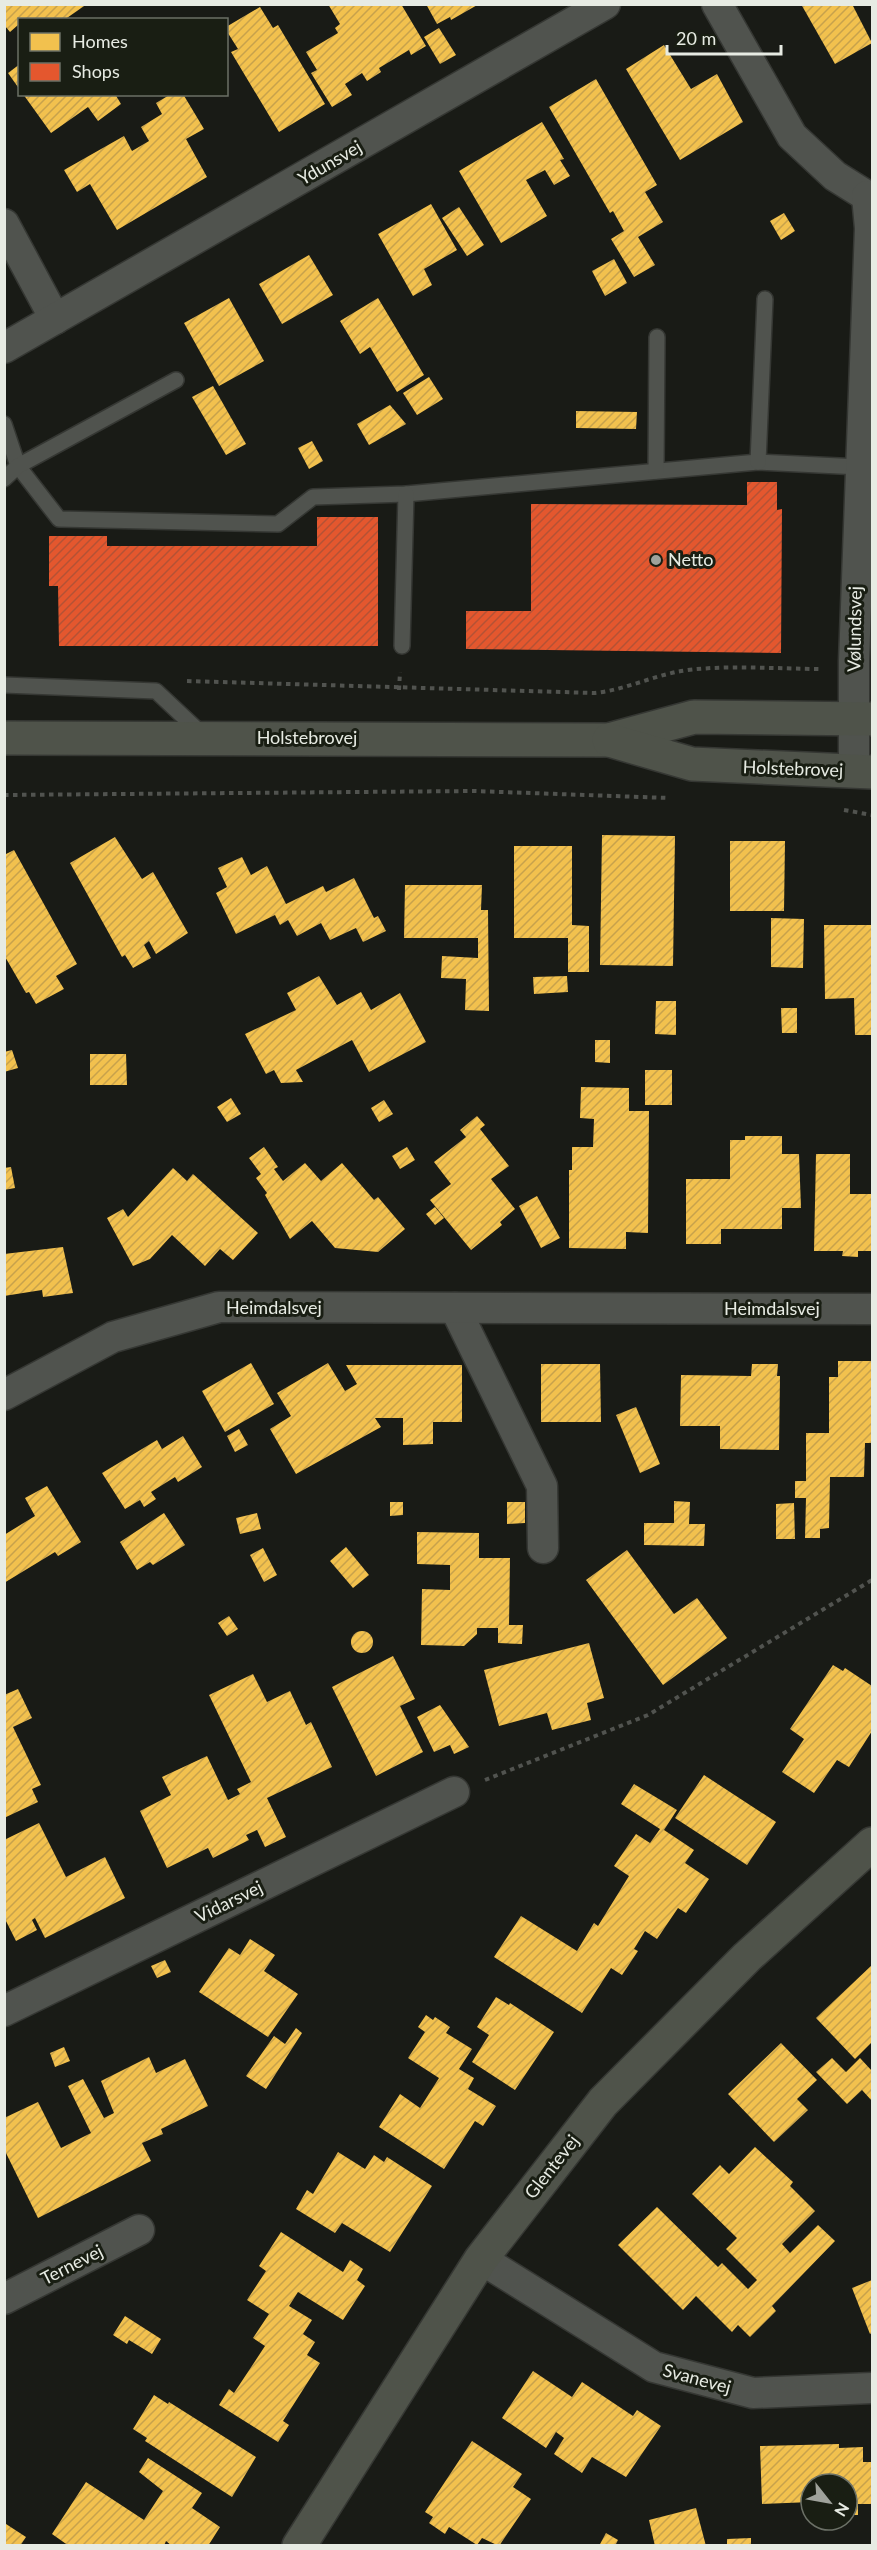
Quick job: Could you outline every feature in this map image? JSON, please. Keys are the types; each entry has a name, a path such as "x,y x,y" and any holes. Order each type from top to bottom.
{"main road":[{"name":"Holstebrovej","path":"4,738 609,740 694,717 862,719"},
{"name":"Holstebrovej","path":"609,740 692,764 863,772"},
{"name":"Glentevej","path":"299,2546 481,2259 603,2102 747,1957 873,1844"}],"street":[{"name":"Ydunsvej","path":"4,348 605,4"},
{"name":"Vølundsvej","path":"717,4 792,136 813,159 835,176 870,195 855,669 862,719 863,772"},
{"path":"4,224 55,319"},
{"name":"Heimdalsvej","path":"4,1395 113,1337 219,1308 873,1309"},
{"path":"455,1308 542,1486 543,1548"},
{"name":"Vidarsvej","path":"4,2011 454,1792"},
{"name":"Ternevej","path":"4,2299 139,2230"},
{"name":"Svanevej","path":"481,2259 654,2367 753,2393 873,2388"}],"lane":[{"path":"758,462 765,299"},
{"path":"656,471 657,337"},
{"path":"4,479 18,466 176,380"},
{"path":"4,424 18,466 59,519 278,524 313,497 406,494 758,462 861,466"},
{"path":"402,646 406,494"},
{"path":"4,685 156,691 206,738"}],"path":[{"path":"184,681 595,693 624,688 676,672 699,669 855,669"},
{"path":"4,795 474,792 676,798"},
{"path":"833,808 873,815"},
{"path":"454,1792 648,1715 873,1580"}],"building: Homes":[{"path":"5,4 87,4 67,18 18,18 18,25 10,32 5,26"},
{"path":"328,4 401,4 426,46 411,55 409,50 379,68 381,72 367,81 362,73 345,84 352,95 332,107 311,73 317,70 306,52 338,33 335,28 340,24"},
{"path":"426,4 479,4 451,20 450,17 437,24"},
{"path":"801,4 852,4 872,43 835,64"},
{"path":"260,7 273,28 278,25 325,104 279,132 231,52 238,49 228,33 228,26"},
{"path":"439,28 456,55 440,64 424,37"},
{"path":"664,45 691,89 717,74 743,122 680,160 626,69"},
{"path":"18,66 18,87 8,73"},
{"path":"596,79 657,185 645,192 663,222 638,237 655,265 634,277 611,239 624,231 613,211 610,213 549,107"},
{"path":"24,96 116,96 121,104 98,121 88,107 51,133"},
{"path":"168,96 184,96 204,129 186,139 207,177 117,230 90,184 77,192 64,170 124,136 132,151 149,141 141,127 162,114 156,103"},
{"path":"542,122 564,159 560,160 570,176 554,185 545,170 526,180 547,216 501,243 459,171"},
{"path":"431,204 457,250 424,269 432,285 413,296 378,234"},
{"path":"459,207 484,245 467,256 442,218"},
{"path":"784,213 795,231 781,240 770,221"},
{"path":"309,255 333,295 282,324 259,284"},
{"path":"614,259 627,283 605,296 592,271"},
{"path":"229,298 264,361 219,386 184,323"},
{"path":"378,298 424,375 397,392 370,347 360,354 340,321"},
{"path":"429,377 443,399 417,415 403,393"},
{"path":"213,386 246,444 226,455 192,397"},
{"path":"390,405 406,424 369,445 357,424"},
{"path":"576,411 637,412 636,429 576,428"},
{"path":"312,441 323,461 309,469 298,448"},
{"path":"602,835 675,836 673,966 600,965"},
{"path":"115,837 142,879 153,872 188,933 156,954 149,941 144,945 151,958 133,968 125,955 122,957 70,863"},
{"path":"730,841 785,841 784,911 730,911"},
{"path":"514,846 572,846 572,925 589,926 589,972 568,972 568,938 514,938"},
{"path":"14,850 77,964 56,976 64,989 36,1004 29,992 26,993 4,955 4,855"},
{"path":"242,857 251,875 267,866 286,904 323,886 326,892 354,878 374,918 378,916 386,931 363,942 356,928 330,940 321,923 297,936 288,920 280,925 275,915 236,934 216,893 227,887 218,868"},
{"path":"405,885 482,885 481,910 488,910 489,1011 465,1010 466,979 441,978 442,956 478,958 478,938 404,938"},
{"path":"771,918 804,919 803,968 771,967"},
{"path":"824,925 872,925 872,1035 855,1035 854,998 825,999"},
{"path":"319,976 337,1005 361,992 371,1010 400,993 426,1042 369,1072 352,1040 296,1070 303,1082 281,1083 274,1070 266,1074 245,1034 296,1010 287,993"},
{"path":"567,976 568,992 534,994 533,977"},
{"path":"656,1001 676,1001 676,1035 655,1034"},
{"path":"781,1008 797,1008 797,1033 782,1033"},
{"path":"595,1040 610,1040 610,1063 595,1062"},
{"path":"12,1050 18,1068 4,1072 4,1052"},
{"path":"90,1054 126,1054 127,1085 90,1085"},
{"path":"645,1070 672,1070 672,1105 645,1105"},
{"path":"581,1087 629,1088 629,1111 649,1111 648,1233 626,1232 626,1249 569,1248 569,1170 572,1170 572,1147 593,1147 594,1119 580,1118"},
{"path":"231,1098 241,1114 227,1122 217,1107"},
{"path":"384,1100 393,1114 379,1122 371,1108"},
{"path":"477,1116 485,1125 480,1129 509,1166 491,1179 515,1209 500,1222 502,1225 471,1250 430,1200 451,1184 434,1162 466,1137 460,1130"},
{"path":"745,1136 782,1136 782,1154 799,1154 801,1208 782,1208 782,1229 721,1229 721,1244 686,1244 686,1179 730,1179 730,1140 745,1140"},
{"path":"264,1147 278,1167 274,1169 283,1181 305,1163 321,1181 342,1163 374,1200 378,1197 405,1229 378,1252 335,1248 312,1221 290,1239 265,1195 267,1193 256,1178 261,1174 249,1158"},
{"path":"407,1147 415,1160 400,1169 392,1156"},
{"path":"816,1154 850,1154 850,1194 872,1194 872,1251 858,1251 858,1257 842,1256 843,1251 814,1251"},
{"path":"11,1167 15,1188 4,1190 4,1168"},
{"path":"173,1168 187,1181 193,1174 258,1233 233,1260 220,1249 205,1266 172,1235 150,1259 133,1266 107,1218 123,1209 128,1217"},
{"path":"537,1196 560,1238 541,1248 519,1206"},
{"path":"435,1207 444,1218 435,1225 426,1214"},
{"path":"63,1247 73,1293 43,1297 42,1290 4,1296 4,1254"},
{"path":"838,1361 872,1361 872,1443 865,1443 864,1477 830,1477 829,1528 820,1529 820,1538 805,1538 806,1498 795,1498 795,1481 806,1481 806,1433 829,1433 829,1377 838,1377"},
{"path":"251,1363 274,1404 225,1432 202,1391"},
{"path":"328,1363 345,1391 357,1384 346,1365 462,1365 462,1422 433,1422 433,1444 403,1445 403,1418 375,1418 381,1427 296,1474 270,1429 291,1416 277,1393"},
{"path":"541,1364 600,1364 601,1422 541,1422"},
{"path":"752,1364 778,1364 777,1376 780,1376 779,1450 720,1449 720,1426 680,1426 681,1375 751,1376"},
{"path":"636,1407 660,1464 640,1473 616,1415"},
{"path":"239,1429 248,1445 235,1452 227,1436"},
{"path":"183,1436 202,1467 178,1482 175,1477 151,1492 156,1499 144,1507 140,1500 125,1509 102,1473 157,1440 162,1449"},
{"path":"47,1486 81,1542 58,1556 55,1552 4,1583 4,1535 35,1516 25,1498"},
{"path":"674,1501 690,1502 689,1524 705,1524 704,1546 644,1545 644,1523 674,1523"},
{"path":"390,1502 403,1502 403,1515 390,1516"},
{"path":"507,1502 525,1502 525,1523 507,1524"},
{"path":"794,1503 795,1539 776,1539 776,1504"},
{"path":"164,1513 185,1545 153,1565 150,1562 137,1570 120,1542"},
{"path":"257,1513 261,1529 240,1534 236,1518"},
{"path":"417,1532 479,1533 479,1558 510,1558 509,1625 523,1625 522,1644 498,1643 498,1628 477,1628 477,1634 464,1646 421,1645 422,1589 450,1590 450,1565 417,1564"},
{"path":"346,1547 369,1575 353,1588 330,1561"},
{"path":"263,1548 277,1575 264,1582 250,1555"},
{"path":"627,1550 674,1614 697,1598 727,1638 663,1685 586,1580"},
{"path":"229,1616 238,1629 227,1636 218,1623"},
{"path":"362,1631 372,1638 373,1642 366,1652 362,1653 352,1646 351,1642 358,1632"},
{"path":"589,1643 604,1698 587,1703 591,1720 552,1730 547,1713 499,1726 484,1670"},
{"path":"393,1656 415,1699 400,1706 423,1752 376,1776 332,1687"},
{"path":"833,1665 843,1671 845,1668 872,1686 872,1731 849,1767 837,1760 814,1793 782,1772 804,1739 790,1729"},
{"path":"253,1674 267,1702 290,1691 306,1725 311,1722 332,1767 267,1798 286,1837 265,1847 257,1830 246,1835 249,1840 213,1858 208,1848 167,1868 140,1811 171,1795 162,1777 207,1756 228,1800 240,1794 237,1789 251,1782 209,1695"},
{"path":"18,1689 32,1718 13,1727 41,1785 32,1789 38,1802 4,1818 4,1695"},
{"path":"440,1705 469,1747 454,1754 450,1745 434,1752 417,1717"},
{"path":"704,1775 776,1822 747,1865 675,1818"},
{"path":"634,1784 677,1810 664,1830 694,1850 685,1863 709,1879 686,1913 678,1908 657,1939 645,1931 634,1949 638,1951 622,1975 611,1968 582,2013 494,1957 521,1916 577,1951 594,1923 598,1926 629,1876 614,1866 636,1834 650,1843 660,1829 621,1804"},
{"path":"39,1823 66,1877 105,1857 125,1898 45,1938 35,1918 32,1920 37,1930 16,1941 4,1917 4,1840"},
{"path":"250,1939 275,1955 264,1971 298,1994 268,2037 199,1992 229,1948 240,1955"},
{"path":"165,1960 171,1972 157,1978 151,1966"},
{"path":"872,1965 872,2042 855,2059 816,2018"},
{"path":"496,1997 509,2005 510,2003 554,2032 515,2090 472,2062 489,2035 477,2027"},
{"path":"426,2015 433,2020 435,2017 450,2027 446,2033 472,2049 459,2069 474,2078 468,2089 496,2106 483,2126 475,2121 444,2169 379,2127 400,2094 420,2108 439,2078 408,2058 425,2032 418,2027"},
{"path":"296,2028 302,2033 266,2089 246,2076 274,2036 285,2044"},
{"path":"781,2043 817,2080 797,2099 808,2110 774,2142 728,2094"},
{"path":"64,2047 70,2061 55,2067 50,2053"},
{"path":"149,2057 156,2073 185,2059 208,2106 161,2129 163,2134 142,2143 151,2161 38,2218 4,2149 4,2118 38,2102 61,2148 91,2133 68,2086 83,2079 104,2118 114,2113 101,2081"},
{"path":"832,2058 846,2072 860,2058 872,2071 872,2101 862,2090 847,2104 816,2072"},
{"path":"755,2147 793,2182 790,2186 815,2211 782,2244 790,2253 818,2225 835,2241 772,2306 776,2311 750,2337 738,2325 732,2332 696,2296 683,2310 618,2245 657,2207 718,2267 722,2263 748,2289 757,2280 726,2249 737,2238 692,2194 720,2165 729,2174"},
{"path":"338,2152 365,2169 374,2155 384,2162 387,2157 432,2186 390,2252 342,2223 335,2233 296,2209 307,2190 313,2194"},
{"path":"281,2232 343,2272 350,2260 363,2269 357,2280 365,2286 343,2320 298,2292 289,2306 312,2320 303,2334 315,2342 307,2355 320,2363 283,2421 289,2425 278,2442 219,2405 229,2389 234,2393 265,2346 253,2338 269,2314 247,2300 266,2271 259,2266"},
{"path":"872,2280 872,2333 870,2334 852,2288"},
{"path":"125,2316 161,2339 152,2354 129,2340 127,2344 113,2335"},
{"path":"533,2371 572,2397 582,2382 633,2416 637,2410 661,2426 626,2477 592,2457 582,2473 554,2454 564,2438 556,2432 546,2448 502,2418"},
{"path":"154,2395 168,2404 169,2402 256,2457 232,2497 145,2441 147,2438 133,2429"},
{"path":"472,2441 522,2474 513,2487 531,2499 499,2546 482,2538 477,2545 449,2527 445,2534 429,2523 433,2517 425,2512"},
{"path":"839,2444 839,2448 863,2447 863,2462 872,2462 872,2504 859,2504 859,2472 799,2472 799,2502 762,2504 760,2446"},
{"path":"148,2458 202,2493 192,2508 220,2527 208,2546 172,2546 166,2541 164,2546 69,2546 52,2534 86,2482 144,2520 163,2491 139,2472"},
{"path":"696,2508 706,2546 655,2546 649,2520"},
{"path":"6,2524 26,2537 20,2546 5,2546"},
{"path":"606,2533 618,2540 615,2546 599,2546"},
{"path":"751,2538 751,2546 727,2546 727,2539"}],"building: Shops":[{"name":"Netto","path":"747,482 777,482 777,510 782,509 781,653 466,649 466,611 531,611 531,504 747,505"},
{"path":"317,517 378,517 378,646 59,646 58,586 49,586 49,536 107,536 107,546 317,546"}],"place":[{"name":"Netto","path":"656,560"}]}
